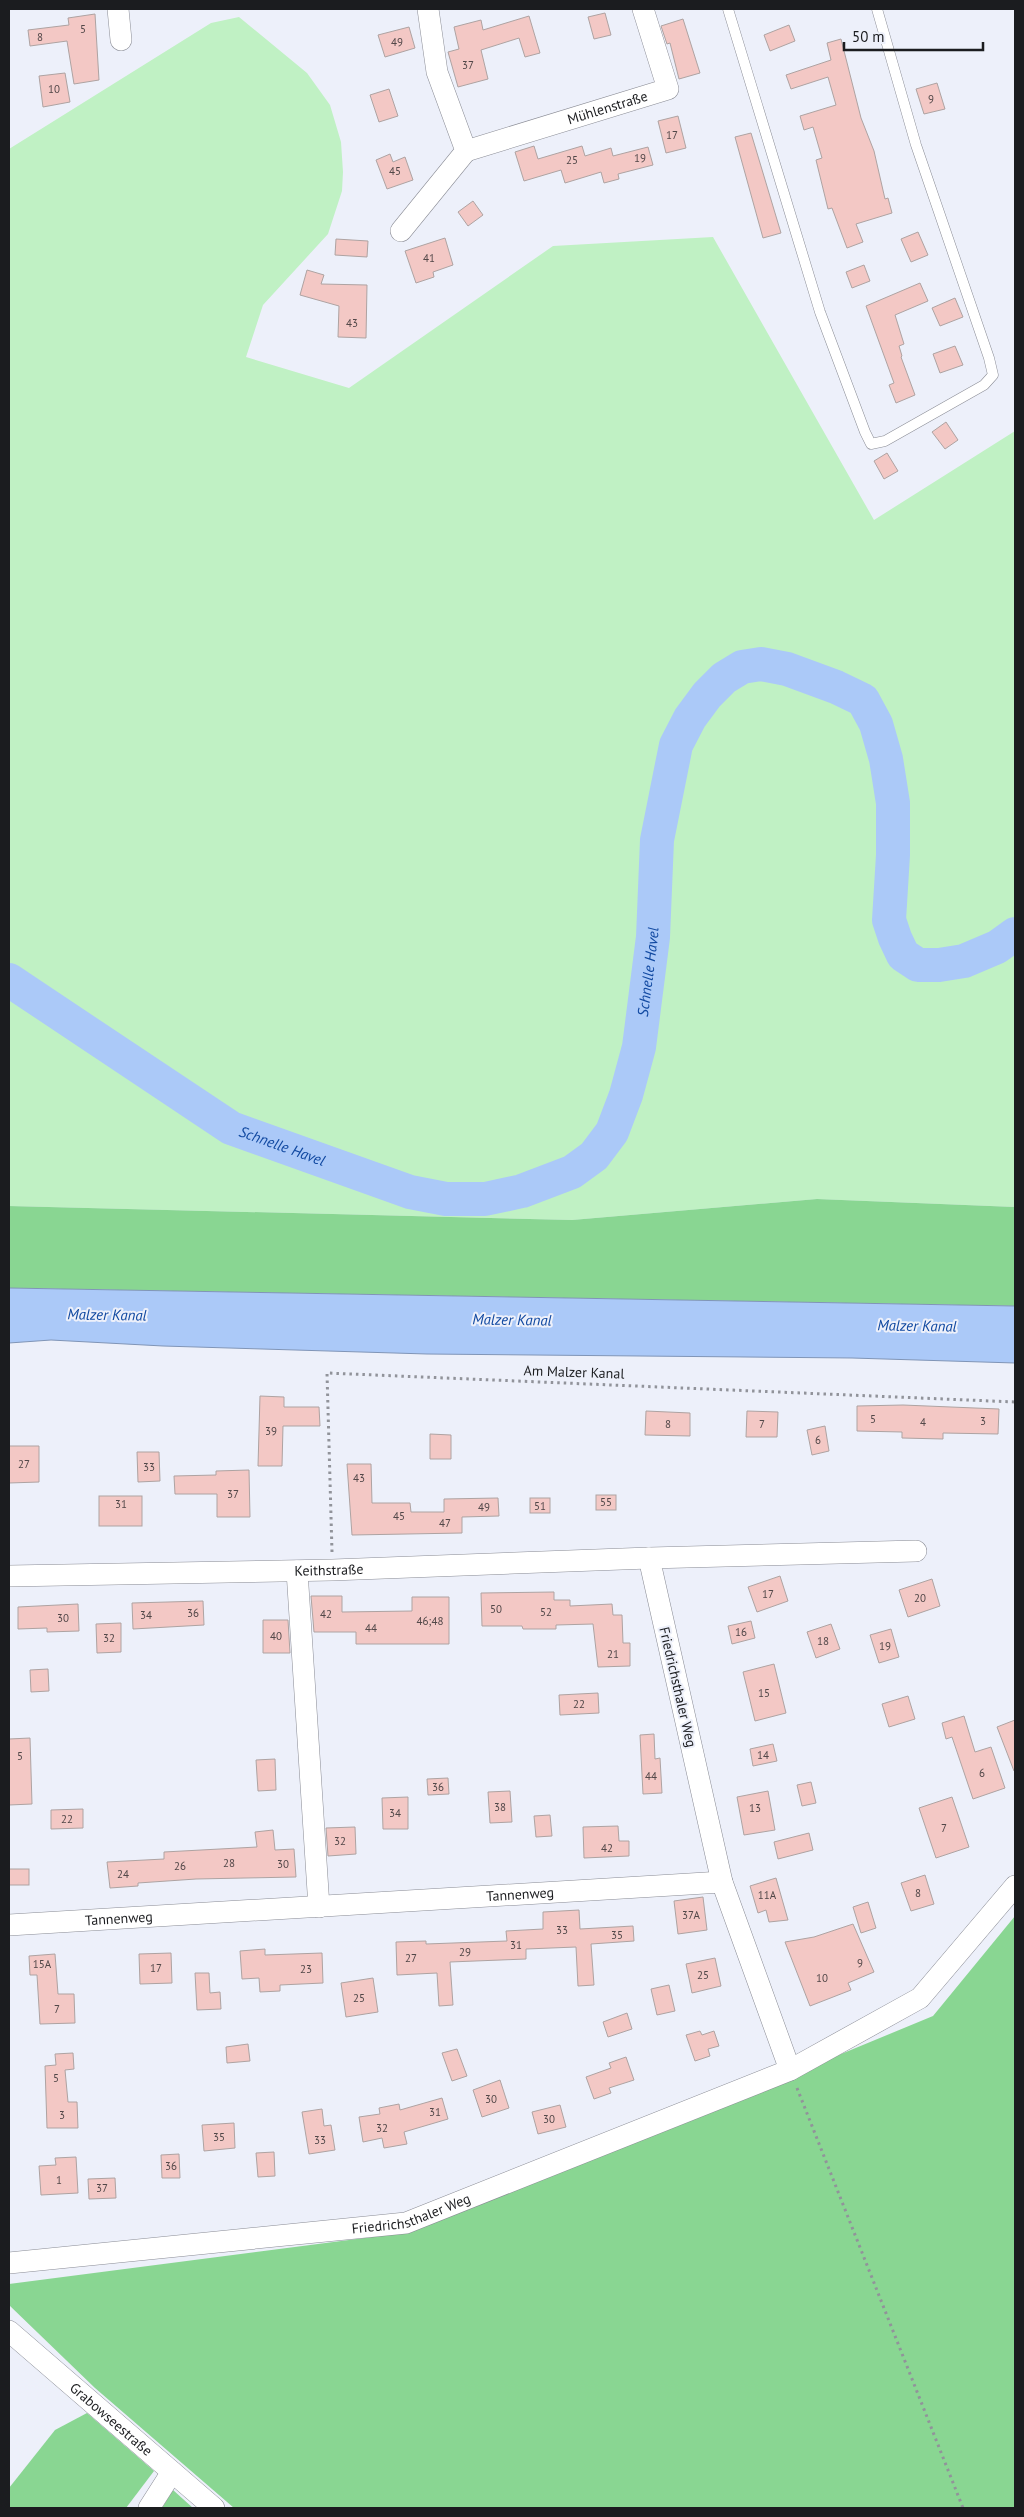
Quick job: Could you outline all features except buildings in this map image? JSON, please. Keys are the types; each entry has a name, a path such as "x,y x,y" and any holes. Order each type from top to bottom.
{"street":[{"path":"118,9 121,40"},
{"path":"401,231 466,150 437,72 428,9"},
{"name":"Mühlenstraße","path":"466,150 668,88 644,9"},
{"path":"649,1558 916,1551"},
{"name":"Keithstraße","path":"9,1576 332,1570 649,1558"},
{"name":"Friedrichsthaler Weg","path":"649,1558 722,1882 790,2070"},
{"path":"297,1570 319,1907"},
{"name":"Tannenweg","path":"9,1925 722,1882"},
{"name":"Friedrichsthaler Weg","path":"9,2263 406,2222 790,2070 920,1998 1015,1886"},
{"name":"Grabowseestraße","path":"9,2330 214,2508"},
{"path":"149,2508 172,2472"}],"lane":[{"path":"728,9 820,312 865,432 872,444 885,441 984,385 992,376 989,358 916,145 877,9"}],"path":[{"name":"Am Malzer Kanal","path":"332,1570 328,1373 1015,1402"},
{"path":"790,2070 963,2508"}],"green space":[{"path":"239,17 307,73 330,105 341,142 343,172 342,191 328,234 263,305 246,357 349,388 553,246 713,237 874,520 1015,431 1015,1207 817,1199 572,1220 9,1206 9,149 211,23"},
{"path":"817,1199 1015,1207 1015,1306 9,1288 9,1206 572,1220"},
{"path":"1015,1916 1015,2508 234,2508 95,2388 9,2305 9,2284 411,2232 933,2016"},
{"path":"87,2413 154,2471 126,2508 9,2508 9,2488 55,2430"},
{"path":"173,2490 193,2508 162,2508"}],"water":[{"name":"Malzer Kanal","path":"9,1288 1015,1306 1015,1363 852,1358 427,1354 163,1346 51,1340 9,1343"}],"waterway":[{"name":"Schnelle Havel","path":"9,980 231,1128 410,1192 446,1199 485,1199 522,1191 572,1172 594,1156 612,1132 626,1095 639,1047 653,937 657,840 676,745 690,718 707,695 724,678 742,667 761,664 787,669 836,687 863,700 876,724 886,759 893,803 893,855 889,920 903,955 918,965 939,965 964,961 997,947 1015,934"}]}
